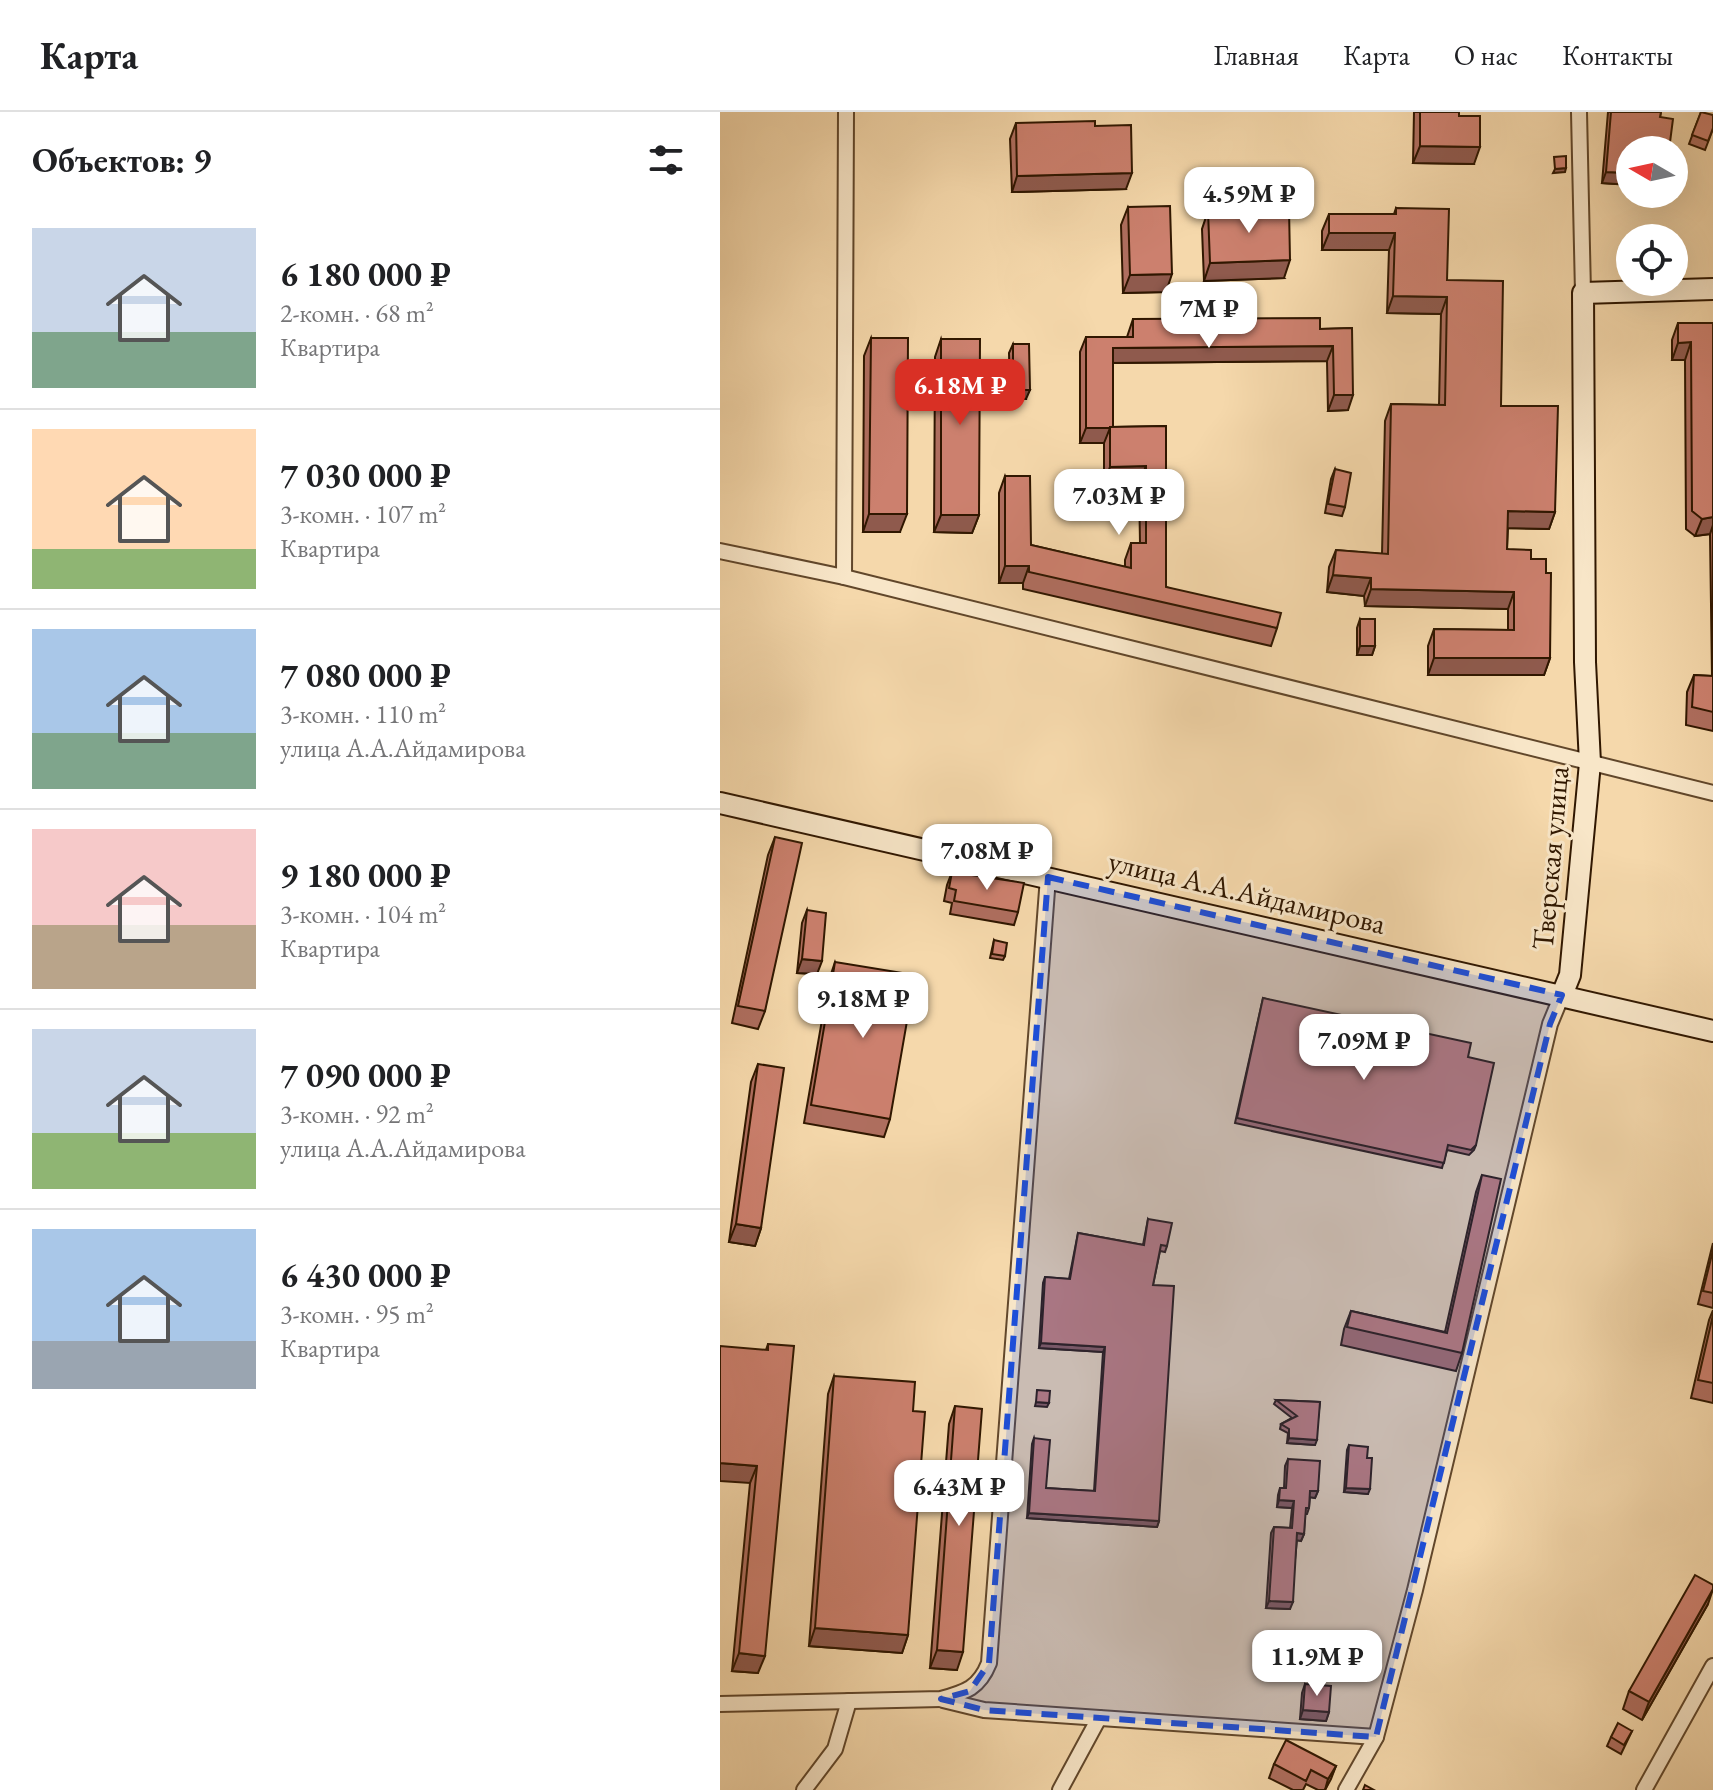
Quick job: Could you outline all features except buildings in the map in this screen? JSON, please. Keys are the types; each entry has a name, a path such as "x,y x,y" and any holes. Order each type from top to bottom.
{"main road":[{"path":"1583,293 1713,289"},
{"name":"Тверская улица","path":"1562,995 1570,975 1590,763 1585,662 1583,293"},
{"name":"улица А.А.Айдамирова","path":"720,803 1713,1031"}],"street":[{"path":"844,577 846,112"},
{"name":"Тверская улица","path":"1579,112 1583,293"},
{"path":"720,551 844,577 1713,793"},
{"path":"720,1704 941,1699 970,1691 982,1680 989,1663 1048,877"},
{"name":"Тверская улица","path":"1346,1790 1376,1737 1415,1590 1550,1024 1562,995"},
{"path":"1644,1790 1713,1666"},
{"path":"941,1699 984,1710 1376,1737"},
{"path":"804,1790 835,1749 849,1701"},
{"path":"1060,1790 1099,1718"}],"highlighted area":[{"path":"1048,877 1562,995 1550,1024 1376,1737 984,1710 941,1699 970,1691 989,1663"}]}
